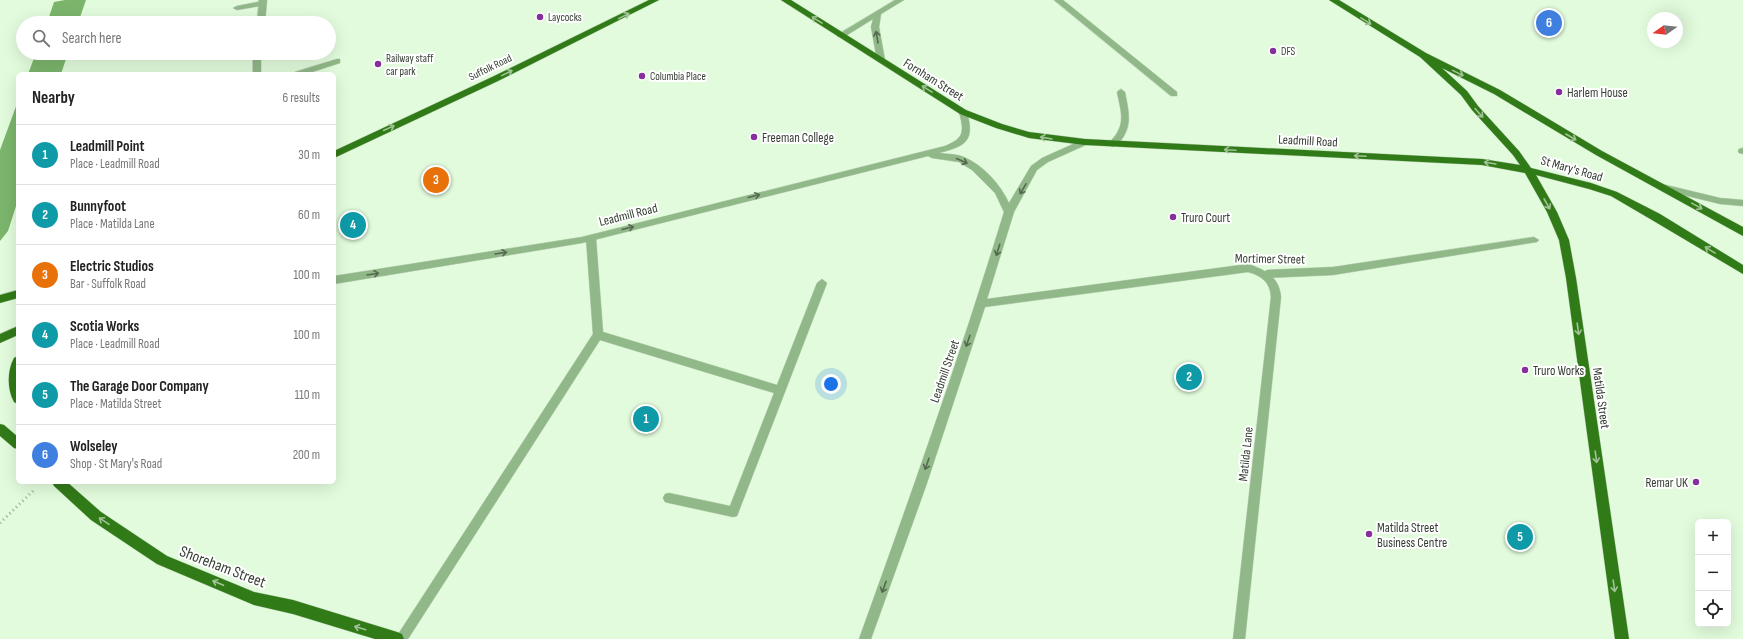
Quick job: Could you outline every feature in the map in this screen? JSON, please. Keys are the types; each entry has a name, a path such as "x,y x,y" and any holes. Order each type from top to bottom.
{"highway":[{"name":"Suffolk Road","path":"336,154 495,79 655,0"},
{"name":"Fornham Street","path":"785,0 963,112 999,126 1029,135 1085,142"},
{"name":"St Mary's Road","path":"1333,0 1423,55 1497,92 1559,130 1743,232"},
{"name":"St Mary's Road","path":"1423,55 1464,93 1475,108 1516,153 1528,170 1591,186 1614,194 1656,217 1743,270"},
{"name":"Leadmill Road","path":"1085,142 1482,162 1528,170"},
{"name":"Matilda Street","path":"1528,170 1552,212 1564,240 1571,278 1622,639"},
{"path":"0,299 16,295"},
{"path":"0,339 16,331"},
{"path":"16,371 14,381 16,390"},
{"path":"0,429 16,442"},
{"name":"Shoreham Street","path":"60,484 96,516 162,560 254,598 293,607 397,639"}],"street":[{"path":"841,34 900,0"},
{"path":"1058,0 1174,94"},
{"path":"237,8 263,2 262,16"},
{"path":"878,13 875,27 881,60"},
{"path":"257,72 258,60"},
{"path":"304,72 337,61"},
{"path":"1112,144 1122,135 1126,126 1121,92"},
{"name":"Leadmill Road","path":"336,280 592,238 948,148 961,143 967,135 967,126 963,112"},
{"name":"Leadmill Street","path":"865,639 981,304 1009,212 1034,168 1045,160 1085,142"},
{"name":"Leadmill Road","path":"924,154 961,159 975,168 999,191 1009,212"},
{"path":"1662,187 1720,201 1743,203"},
{"path":"401,639 598,335 592,238"},
{"name":"Mortimer Street","path":"981,304 1248,268 1267,274 1333,270 1534,240"},
{"name":"Matilda Lane","path":"1240,639 1276,297 1274,285 1267,274"},
{"path":"669,498 733,512 822,283"},
{"path":"598,335 781,391"}],"path":[{"path":"0,523 37,487"}],"shaded area":[{"path":"65,0 86,0 80,16 49,16 54,2"},
{"path":"33,60 66,60 62,72 29,72"},
{"path":"16,106 16,206 8,231 0,241 0,150"}],"place":[{"name":"Laycocks","path":"540,17"},
{"name":"Wolseley","path":"1549,23"},
{"name":"DFS","path":"1273,51"},
{"name":"Railway staff car park","path":"378,64"},
{"name":"Columbia Place","path":"642,76"},
{"name":"Harlem House","path":"1559,92"},
{"name":"Freeman College","path":"754,137"},
{"name":"Electric Studios","path":"436,180"},
{"name":"Truro Court","path":"1173,217"},
{"name":"Scotia Works","path":"353,225"},
{"name":"Truro Works","path":"1525,370"},
{"name":"Bunnyfoot","path":"1189,377"},
{"name":"Leadmill Point","path":"646,419"},
{"name":"Remar UK","path":"1696,482"},
{"name":"Matilda Street Business Centre","path":"1369,534"},
{"name":"The Garage Door Company","path":"1520,537"}]}
